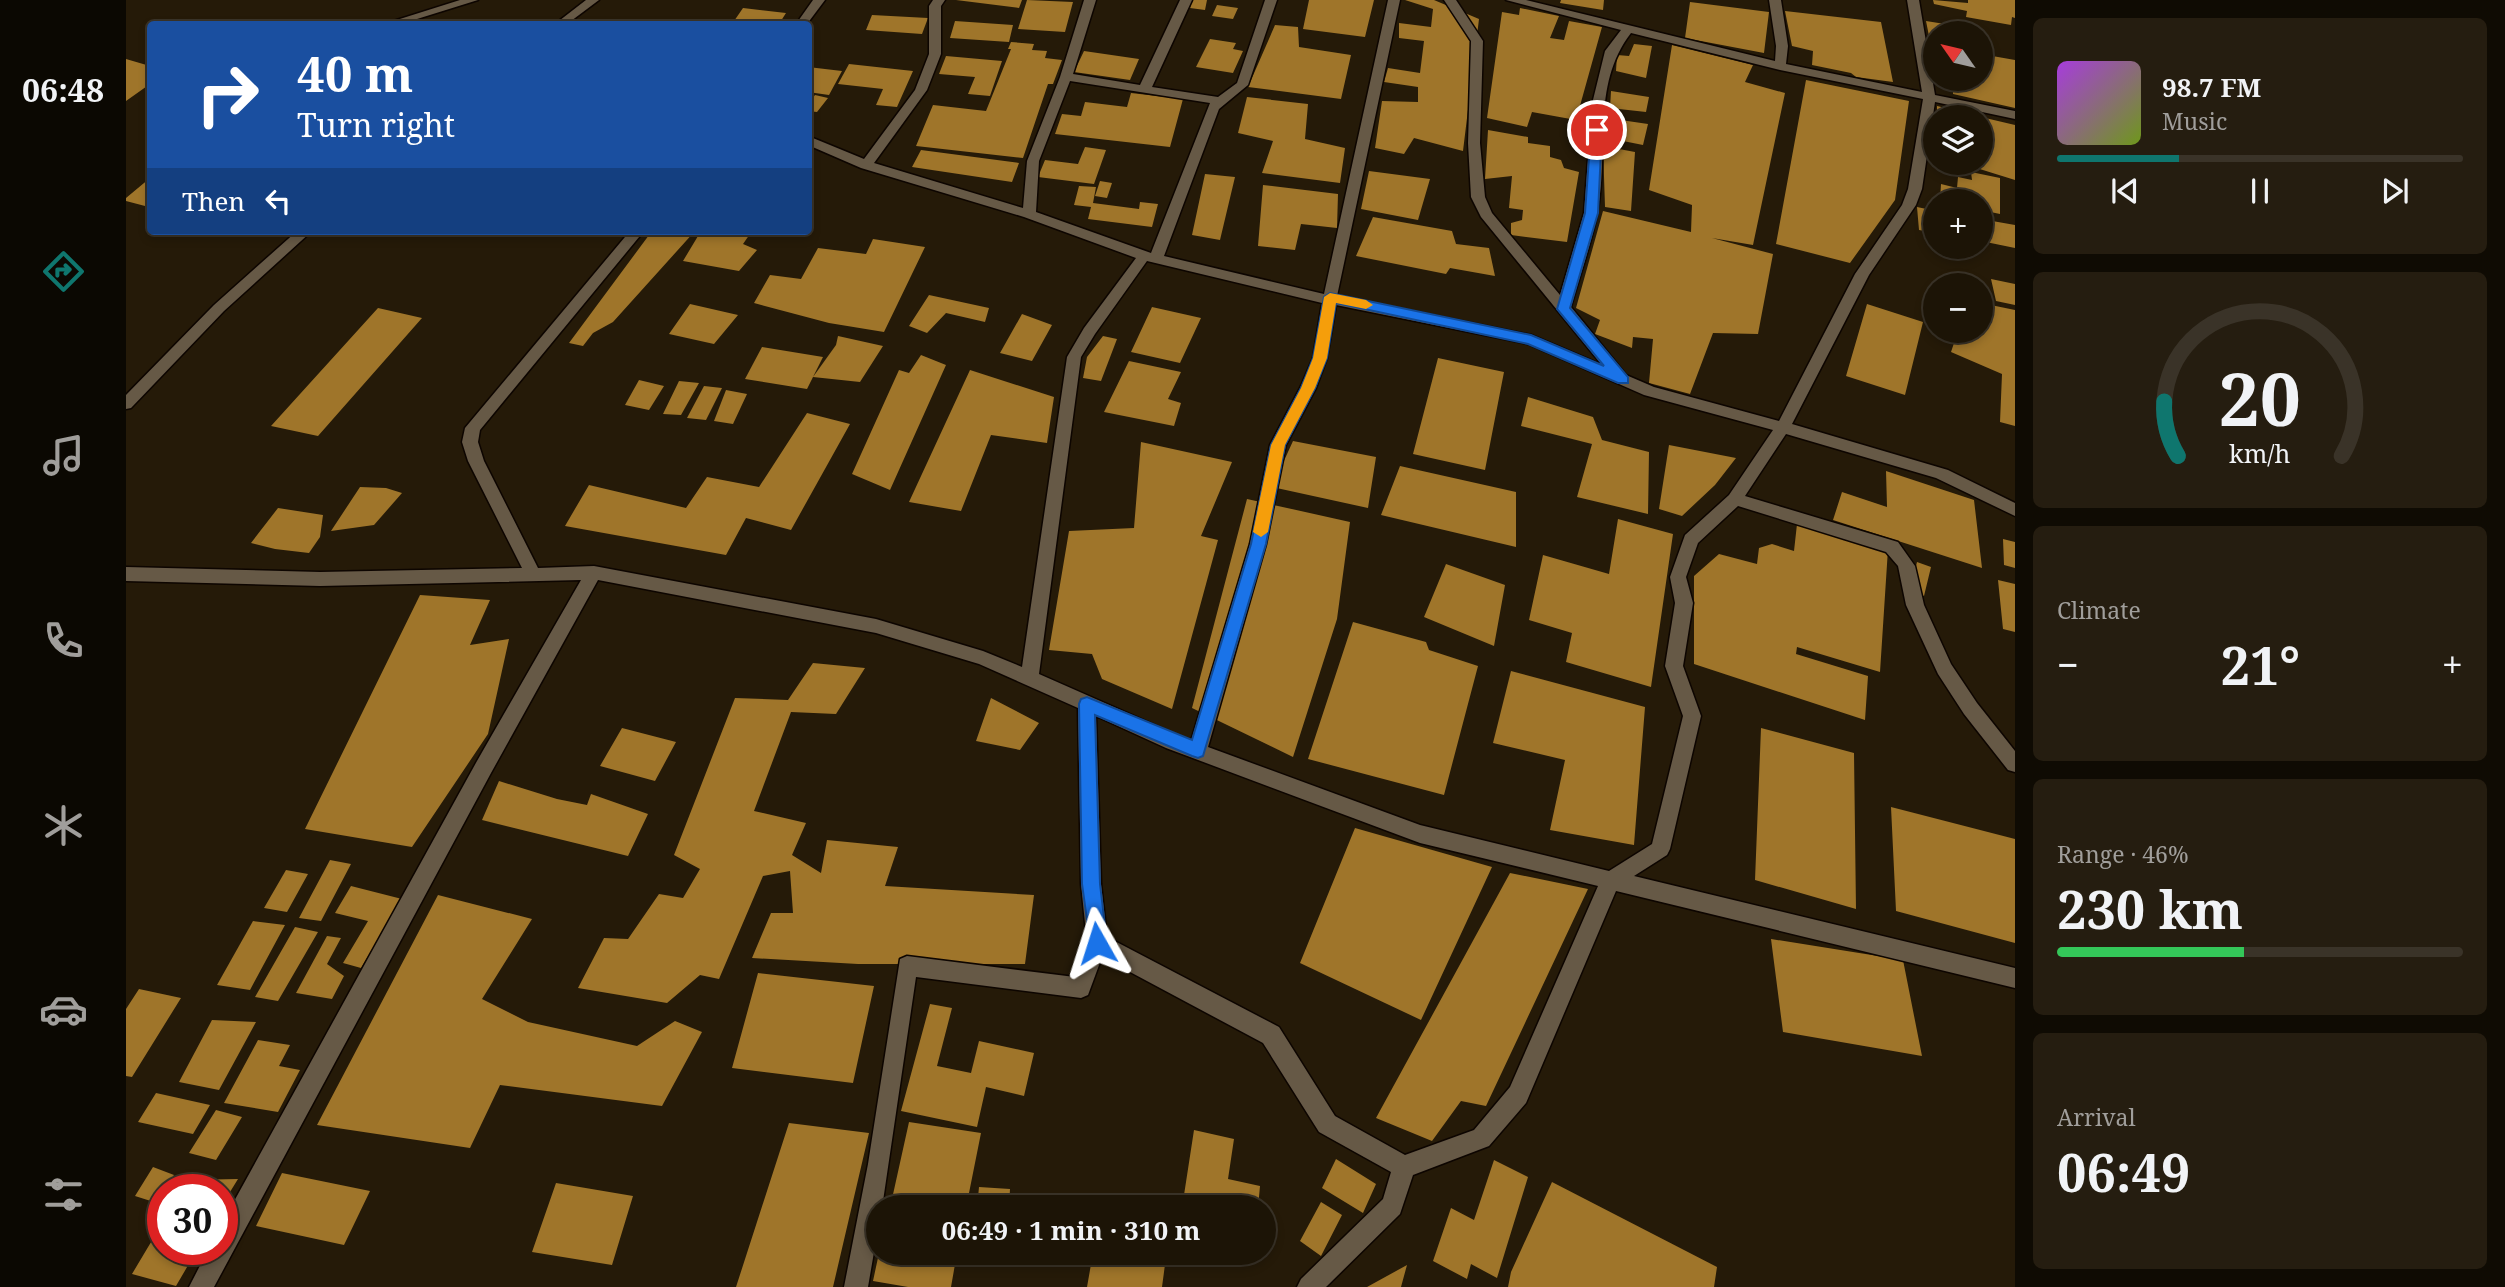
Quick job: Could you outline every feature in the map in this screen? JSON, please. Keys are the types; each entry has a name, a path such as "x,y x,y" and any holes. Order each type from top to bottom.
{"street":[{"path":"400,21 472,0"},
{"path":"564,21 593,0"},
{"path":"803,21 819,0"},
{"path":"866,165 921,90 936,54 935,6 939,0"},
{"path":"1029,214 1033,161 1066,77 1090,0"},
{"path":"1145,88 1186,0"},
{"path":"1029,679 1074,357 1089,331 1150,257 1213,107 1242,85 1271,0"},
{"path":"1198,750 1258,544 1278,445 1308,388 1320,358 1330,297 1395,0"},
{"path":"1450,0 1477,41 1474,143 1478,197 1486,214 1623,380"},
{"path":"1512,0 1553,5 1628,29 1780,66 2015,115"},
{"path":"1775,0 1782,46 1780,66"},
{"path":"1097,943 1271,1035 1327,1124 1404,1167 1481,1138 1518,1095 1611,880 1660,849 1692,716 1674,666 1684,603 1678,577 1691,540 1735,499 1783,426 1862,274 1909,205 1915,189 1929,98 1913,0"},
{"path":"1563,309 1591,213 1598,104 1611,51 1628,29"},
{"path":"1066,77 1219,101"},
{"path":"812,142 866,165 1029,214 1150,257 1298,293 1330,297 1531,340 1649,391 1783,426 1942,474 2015,510"},
{"path":"126,404 219,308 301,235"},
{"path":"533,574 476,461 470,442 473,428 633,235"},
{"path":"1735,499 1892,547 1900,554 1908,563 1910,591 1942,670 2015,764"},
{"path":"238,1219 471,791 594,573"},
{"path":"126,574 320,579 594,573 876,626 983,658 1198,750 1420,834 2015,978"},
{"path":"856,1287 879,1164 907,966 1081,988 1097,943 1091,884 1087,704"},
{"path":"1309,1287 1392,1206 1404,1167"},
{"path":"201,1287 213,1265"}],"building":[{"path":"956,0 1022,0 1019,8"},
{"path":"1027,0 1073,2 1065,32 1018,29"},
{"path":"1192,0 1207,0 1205,10 1190,8"},
{"path":"1309,0 1374,0 1365,37 1303,29"},
{"path":"1405,0 1434,0 1479,19 1463,151 1414,138 1404,154 1375,148 1382,101 1418,102 1418,87 1384,82 1388,68 1420,73 1424,41 1399,38 1399,23 1431,27 1433,9"},
{"path":"1561,0 1604,0 1603,10 1560,3"},
{"path":"1933,0 1968,3 1968,0 2015,0 2015,18 2012,17 2011,25 1966,17 1967,11 1934,4"},
{"path":"1690,2 1769,12 1764,53 1685,38"},
{"path":"1217,5 1238,8 1233,19 1212,16"},
{"path":"743,8 786,13 781,21 734,21"},
{"path":"1520,8 1559,16 1550,38 1564,40 1569,21 1602,27 1576,120 1532,112 1527,127 1487,118 1502,12 1519,15"},
{"path":"1785,11 1881,22 1893,82 1856,77 1851,73 1812,65 1813,51 1792,46"},
{"path":"872,15 928,18 922,34 866,30"},
{"path":"955,21 1013,25 1009,42 950,38"},
{"path":"1275,25 1298,27 1299,47 1351,55 1341,99 1248,87"},
{"path":"1210,39 1236,43 1233,49 1243,51 1233,73 1196,67"},
{"path":"1011,42 1034,44 1032,50 1047,51 1045,58 1062,60 1053,84 1048,84 1023,158 916,146 933,105 986,111 1011,49 1008,49"},
{"path":"1634,44 1652,46 1646,78 1616,71 1617,55 1629,56"},
{"path":"1672,45 1753,65 1745,82 1785,93 1753,245 1712,238 1773,254 1758,334 1713,333 1690,394 1649,383 1653,339 1633,337 1632,348 1595,334 1600,320 1576,308 1603,211 1691,232 1692,205 1649,190"},
{"path":"1084,51 1139,59 1130,80 1074,72"},
{"path":"946,56 1002,61 990,96 968,94 975,77 939,74"},
{"path":"1993,56 2015,60 2015,108 1953,94 1953,91 1993,91"},
{"path":"126,59 147,65 147,86 126,101"},
{"path":"849,64 913,71 897,107 876,105 883,89 838,84"},
{"path":"812,67 842,71 829,95 812,93"},
{"path":"1806,80 1909,101 1895,200 1850,263 1776,244"},
{"path":"1611,91 1649,97 1646,112 1610,108"},
{"path":"1131,93 1183,99 1170,147 1055,134 1062,114 1081,116 1085,102 1127,107"},
{"path":"815,95 828,98 817,112 812,111 812,99"},
{"path":"1247,97 1308,104 1305,139 1345,148 1340,183 1262,173 1273,141 1238,133"},
{"path":"1607,118 1648,124 1643,145 1608,138"},
{"path":"1993,120 2015,125 2015,180 1993,173"},
{"path":"1488,130 1528,137 1528,143 1550,146 1550,157 1561,160 1564,168 1579,172 1567,242 1511,235 1511,223 1522,220 1523,210 1509,208 1512,176 1485,179"},
{"path":"1603,146 1635,152 1631,211 1605,207"},
{"path":"1085,147 1106,150 1094,184 1038,177 1045,160 1078,164"},
{"path":"921,150 1019,163 1012,182 912,167"},
{"path":"1369,171 1430,179 1418,220 1361,209"},
{"path":"1205,174 1235,177 1220,240 1192,235"},
{"path":"1971,175 2000,178 2000,214 1993,213 1993,189 1941,189 1941,184 1957,188 1958,177 1972,180"},
{"path":"147,180 145,206 126,201 126,198"},
{"path":"1100,181 1112,183 1107,198 1095,196"},
{"path":"1263,185 1338,194 1337,228 1301,224 1295,250 1258,246"},
{"path":"1079,186 1096,187 1093,203 1139,209 1140,202 1158,204 1152,227 1088,219 1091,207 1074,205"},
{"path":"1917,207 1923,208 1923,231 1919,230"},
{"path":"1373,217 1452,231 1456,244 1489,248 1495,276 1450,268 1446,274 1356,256"},
{"path":"1993,221 2015,225 2015,248 1993,243"},
{"path":"649,235 691,235 613,322 593,333 583,346 569,343"},
{"path":"699,235 749,235 743,244 757,250 739,271 683,261"},
{"path":"873,239 925,247 884,332 829,323 754,303 770,275 801,279 818,248 866,254"},
{"path":"1993,279 2015,284 2015,305 1996,301"},
{"path":"929,295 989,308 985,322 946,313 927,333 909,326"},
{"path":"690,304 738,315 714,344 669,334"},
{"path":"1867,304 1923,322 1905,395 1846,376"},
{"path":"1993,305 2015,310 2015,426 2000,422 2002,374 1951,352 1954,343 1993,343"},
{"path":"1152,307 1201,318 1180,363 1131,352"},
{"path":"378,308 422,318 318,436 271,426"},
{"path":"1022,314 1052,325 1032,361 1000,353"},
{"path":"838,336 883,346 860,382 813,377 836,345"},
{"path":"1103,336 1117,339 1101,381 1083,378 1087,357"},
{"path":"762,347 823,357 807,389 745,379"},
{"path":"921,355 946,365 890,490 852,474 899,370 909,373"},
{"path":"1438,358 1504,372 1485,470 1413,454"},
{"path":"1129,361 1181,372 1168,399 1181,403 1174,426 1104,412"},
{"path":"970,370 1054,397 1047,443 991,435 961,511 909,502"},
{"path":"639,380 664,386 649,410 625,405"},
{"path":"679,381 699,383 681,415 663,414"},
{"path":"704,386 722,388 706,420 687,418"},
{"path":"726,390 747,394 733,424 714,421"},
{"path":"1528,397 1593,417 1602,440 1649,452 1648,514 1577,497 1592,444 1521,426"},
{"path":"807,413 850,424 791,530 746,518 726,555 565,526 589,485 686,508 707,477 759,487"},
{"path":"1293,441 1376,457 1368,508 1272,487"},
{"path":"1141,442 1232,462 1201,536 1218,540 1172,709 1102,679 1092,654 1049,650 1069,531 1134,528"},
{"path":"1669,445 1736,458 1715,485 1682,516 1659,509"},
{"path":"1400,466 1516,492 1516,547 1381,515"},
{"path":"1886,471 1974,500 1982,568 1833,520 1842,492 1887,507"},
{"path":"360,487 386,488 402,493 374,525 331,531"},
{"path":"1247,499 1350,522 1337,619 1293,757 1192,708"},
{"path":"278,508 323,515 320,537 309,553 251,543"},
{"path":"1618,519 1673,534 1651,687 1566,662 1572,633 1529,620 1543,555 1609,574"},
{"path":"1797,524 1888,549 1880,672 1797,647 1796,654 1868,676 1865,720 1694,664 1694,576 1719,554 1757,564 1759,548 1772,544 1794,551"},
{"path":"2003,539 2015,542 2015,568 2004,565"},
{"path":"1917,562 1931,567 1924,596 1910,591"},
{"path":"1446,564 1505,585 1494,646 1424,617"},
{"path":"1998,580 2015,584 2015,632 2003,629"},
{"path":"420,595 490,600 470,645 509,639 488,734 412,847 305,829"},
{"path":"1353,622 1426,642 1429,650 1478,666 1444,795 1308,759"},
{"path":"813,663 865,668 836,714 791,712 754,811 806,823 792,855 821,873 827,840 898,847 885,886 1034,895 1025,964 858,964 752,958 771,913 793,913 790,871 763,876 719,979 700,975 667,1003 578,988 604,938 628,939 659,894 683,898 700,869 674,855 735,698 788,700"},
{"path":"1511,671 1645,707 1634,845 1550,830 1565,760 1493,743"},
{"path":"991,698 1039,723 1020,750 976,741"},
{"path":"622,728 676,742 655,781 600,766"},
{"path":"1761,728 1854,753 1856,909 1755,880"},
{"path":"499,781 557,799 587,805 591,794 648,814 628,856 482,820"},
{"path":"1891,807 2015,839 2015,943 1896,911"},
{"path":"1355,828 1492,867 1421,1020 1300,963"},
{"path":"330,860 351,864 321,921 299,918"},
{"path":"286,870 308,874 287,912 264,908"},
{"path":"1510,873 1588,889 1486,1106 1461,1101 1432,1141 1376,1118"},
{"path":"351,886 402,899 361,968 343,963 368,921 335,913"},
{"path":"438,895 532,919 482,999 528,1022 637,1046 675,1021 702,1032 662,1106 500,1085 470,1148 317,1125"},
{"path":"253,921 285,925 250,990 217,985"},
{"path":"295,927 318,932 278,1001 255,997"},
{"path":"327,936 341,938 327,964 344,976 332,999 296,993"},
{"path":"1771,939 1903,960 1922,1056 1783,1032"},
{"path":"758,973 874,986 853,1083 732,1068"},
{"path":"139,989 181,998 132,1077 126,1076 126,1009"},
{"path":"930,1004 952,1008 937,1066 971,1073 979,1041 1034,1053 1024,1096 986,1087 977,1127 901,1111"},
{"path":"212,1020 256,1022 219,1090 179,1082"},
{"path":"258,1040 290,1045 279,1066 300,1070 278,1112 224,1103"},
{"path":"156,1093 210,1105 193,1134 138,1122"},
{"path":"216,1110 242,1117 216,1160 189,1153"},
{"path":"909,1122 981,1133 969,1195 893,1195"},
{"path":"789,1123 869,1133 833,1287 736,1287"},
{"path":"1194,1130 1234,1139 1228,1179 1260,1186 1259,1195 1184,1195"},
{"path":"1336,1159 1376,1184 1363,1213 1322,1188"},
{"path":"1494,1160 1528,1177 1497,1278 1471,1264 1467,1279 1433,1261 1451,1208 1474,1220"},
{"path":"153,1167 171,1174 149,1174"},
{"path":"282,1173 370,1191 344,1245 256,1226"},
{"path":"147,1177 147,1200 135,1196"},
{"path":"1552,1182 1717,1267 1714,1287 1508,1287 1511,1272"},
{"path":"556,1183 633,1196 612,1265 532,1252"},
{"path":"979,1187 1010,1189 1010,1195 978,1195"},
{"path":"1321,1202 1342,1215 1321,1256 1300,1241"},
{"path":"147,1249 147,1265 188,1265 176,1286 132,1274"},
{"path":"876,1265 955,1265 951,1287 908,1287 873,1281"},
{"path":"1091,1265 1165,1265 1162,1287 1087,1287"},
{"path":"1407,1265 1401,1287 1367,1287"}],"slow traffic":[{"path":"1261,532 1278,445 1308,388 1320,358 1330,297 1366,305"}],"route":[{"path":"1097,943 1091,884 1087,704 1198,750 1258,544 1278,445 1308,388 1320,358 1330,297 1531,340 1623,380 1563,309 1595,192 1597,130"}]}
